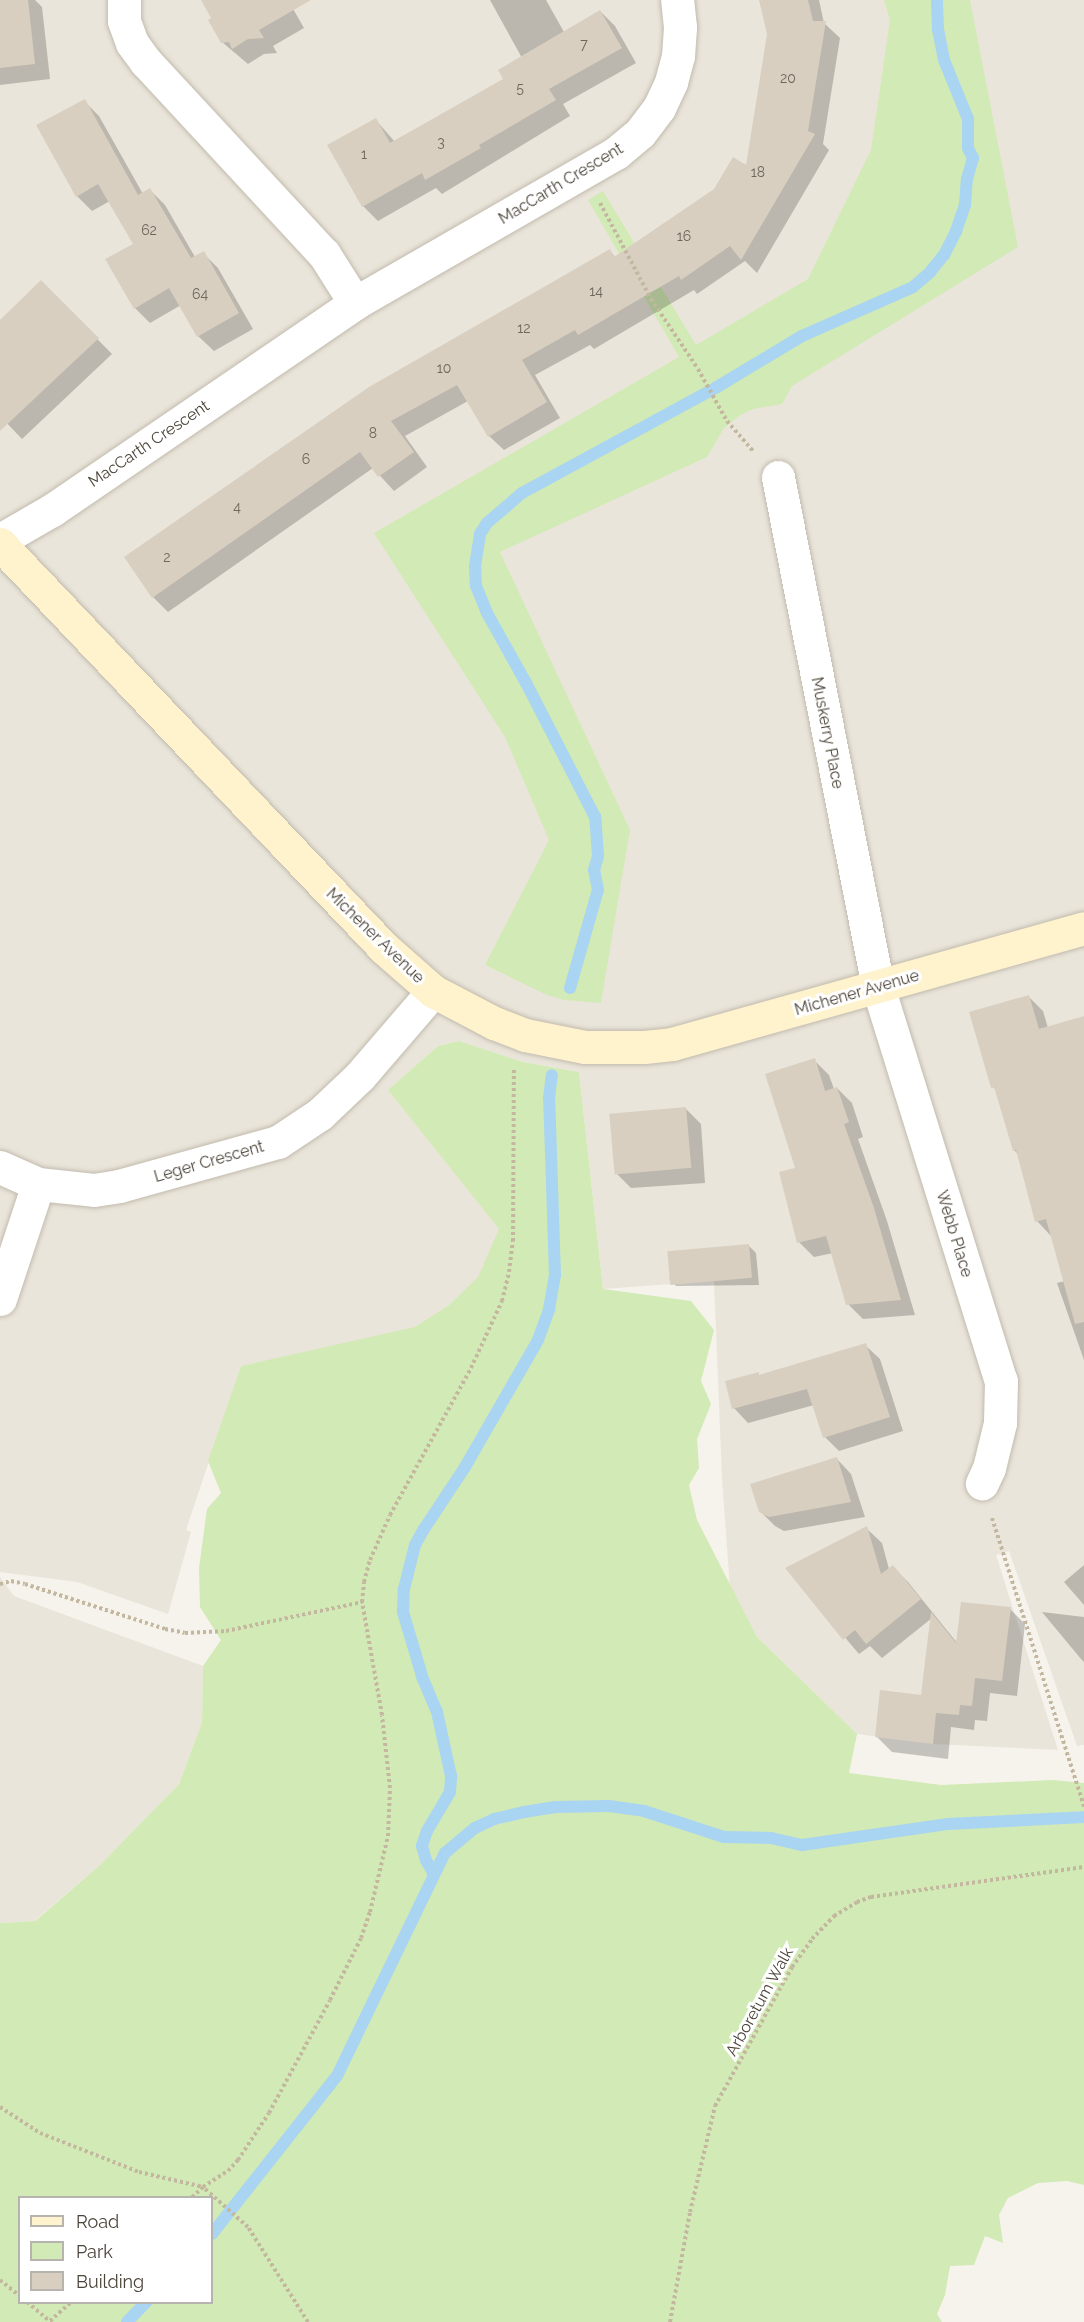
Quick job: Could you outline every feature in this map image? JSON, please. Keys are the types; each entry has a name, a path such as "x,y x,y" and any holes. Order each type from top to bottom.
{"street":[{"path":"124,0 124,21 132,43 146,62 324,254 355,303"},
{"name":"MacCarth Crescent","path":"0,542 52,510 355,303 587,172 616,153 640,133 659,108 671,82 678,56 680,27 677,0"},
{"name":"Muskerry Place","path":"778,477 878,987"},
{"name":"Michener Avenue","path":"0,542 384,948 433,991 484,1018 525,1035 585,1047 644,1047 672,1044 1084,928"},
{"name":"Webb Place","path":"878,987 1001,1381 1000,1423 989,1467 982,1482"},
{"name":"Leger Crescent","path":"0,1167 38,1184 94,1190 119,1186 278,1142 320,1114 360,1076 433,991"},
{"path":"0,1299 38,1184"}],"path":[{"path":"587,172 603,210 651,298 703,377 727,421 778,477"},
{"path":"193,2196 233,2165 269,2113 361,1938 373,1903 388,1836 390,1788 382,1715 362,1602 370,1560 390,1515 471,1368 502,1301 513,1241 512,1087 514,1071 525,1035"},
{"path":"982,1482 1084,1807"},
{"path":"0,1584 11,1581 24,1584 165,1629 185,1633 226,1631 362,1602"},
{"name":"Arboretum Walk","path":"670,2322 690,2212 715,2106 792,1967 812,1939 834,1917 857,1902 871,1897 1084,1867"},
{"path":"0,2107 40,2133 139,2172 203,2187 211,2196"},
{"path":"213,2198 248,2227 308,2322"},
{"path":"0,2280 18,2294"},
{"path":"29,2304 50,2322 69,2304"}],"shaded area":[{"path":"0,0 1084,0 1084,1745 1077,1746 1009,1551 996,1555 1058,1750 933,1744 857,1734 757,1637 730,1589 722,1478 714,1281 603,1289 579,1072 523,1062 459,1041 438,1046 388,1090 500,1229 478,1278 449,1305 415,1328 241,1366 186,1530 191,1532 168,1614 77,1582 0,1572"},
{"path":"0,1577 14,1596 203,1666 202,1722 179,1784 99,1866 34,1921 0,1923"}],"green space":[{"path":"884,0 970,0 1018,247 792,386 782,404 753,409 739,416 724,428 707,457 500,552 630,830 601,1003 564,1000 547,995 485,965 549,840 505,737 374,533 679,357 588,200 603,191 696,345 808,279 871,150 890,20"},
{"path":"459,1041 523,1062 579,1072 603,1289 691,1301 714,1330 701,1381 711,1404 697,1439 699,1468 689,1485 697,1520 757,1637 857,1734 849,1773 941,1785 1053,1780 1084,1783 1084,2185 1067,2181 1038,2183 1008,2198 999,2215 1003,2243 985,2236 974,2265 950,2266 945,2295 937,2314 942,2322 0,2322 0,1923 35,1921 99,1866 179,1784 202,1722 203,1666 221,1640 200,1607 199,1568 207,1509 221,1493 208,1461 241,1366 415,1327 449,1305 478,1277 499,1229 388,1090 438,1046"}],"building":[{"path":"0,0 28,0 35,64 0,68"},
{"path":"201,0 311,0 259,30 264,38 248,39 232,49 229,42 221,43 208,20 211,18"},
{"path":"759,0 808,0 813,21 826,21 808,131 815,134 741,260 730,246 681,280 679,276 578,335 575,330 522,360 547,402 488,437 457,385 391,421 414,452 378,477 360,452 152,598 124,557 369,387 610,249 614,257 714,189 733,157 746,165 767,34"},
{"path":"600,10 622,48 549,89 556,100 479,145 481,148 425,180 422,173 362,207 327,145 376,118 390,143 503,79 498,70"},
{"path":"85,99 138,195 150,188 191,258 204,251 239,313 197,337 169,288 134,309 105,259 133,244 98,184 76,197 36,125"},
{"path":"41,280 99,338 0,431 0,320"},
{"path":"1029,995 1039,1029 1084,1016 1084,1322 1075,1324 1046,1219 1035,1222 1016,1150 1013,1151 994,1087 991,1088 969,1012"},
{"path":"815,1058 825,1091 837,1087 849,1122 844,1124 873,1205 901,1300 846,1305 826,1236 797,1243 779,1172 795,1168 765,1074"},
{"path":"686,1107 691,1168 615,1174 609,1114"},
{"path":"749,1244 752,1278 670,1285 667,1251"},
{"path":"866,1343 890,1417 823,1438 807,1389 732,1409 725,1381 759,1372 759,1375"},
{"path":"837,1457 851,1502 769,1517 759,1512 750,1484"},
{"path":"867,1526 881,1574 893,1565 921,1599 866,1644 855,1630 843,1640 785,1568"},
{"path":"961,1602 1011,1607 1002,1681 975,1678 972,1706 960,1705 959,1715 936,1713 933,1744 875,1737 880,1690 921,1695 931,1612 956,1643"}],"waterway":[{"path":"570,988 598,890 594,870 598,856 595,817 487,613 476,586 475,566 480,534 487,523 522,493 717,387 802,336 913,287 930,272 944,255 956,231 965,205 967,179 973,158 968,148 968,119 944,60 938,30 937,0"},
{"path":"434,1874 426,1860 422,1846 427,1831 450,1792 451,1776 437,1712 422,1676 403,1612 404,1589 415,1545 465,1467 538,1340 549,1309 555,1275 549,1098 552,1075"},
{"path":"213,2233 337,2076 445,1853 475,1828 494,1819 524,1812 556,1807 609,1806 644,1811 724,1837 771,1838 802,1845 948,1824 1084,1817"},
{"path":"127,2322 144,2304"}]}
